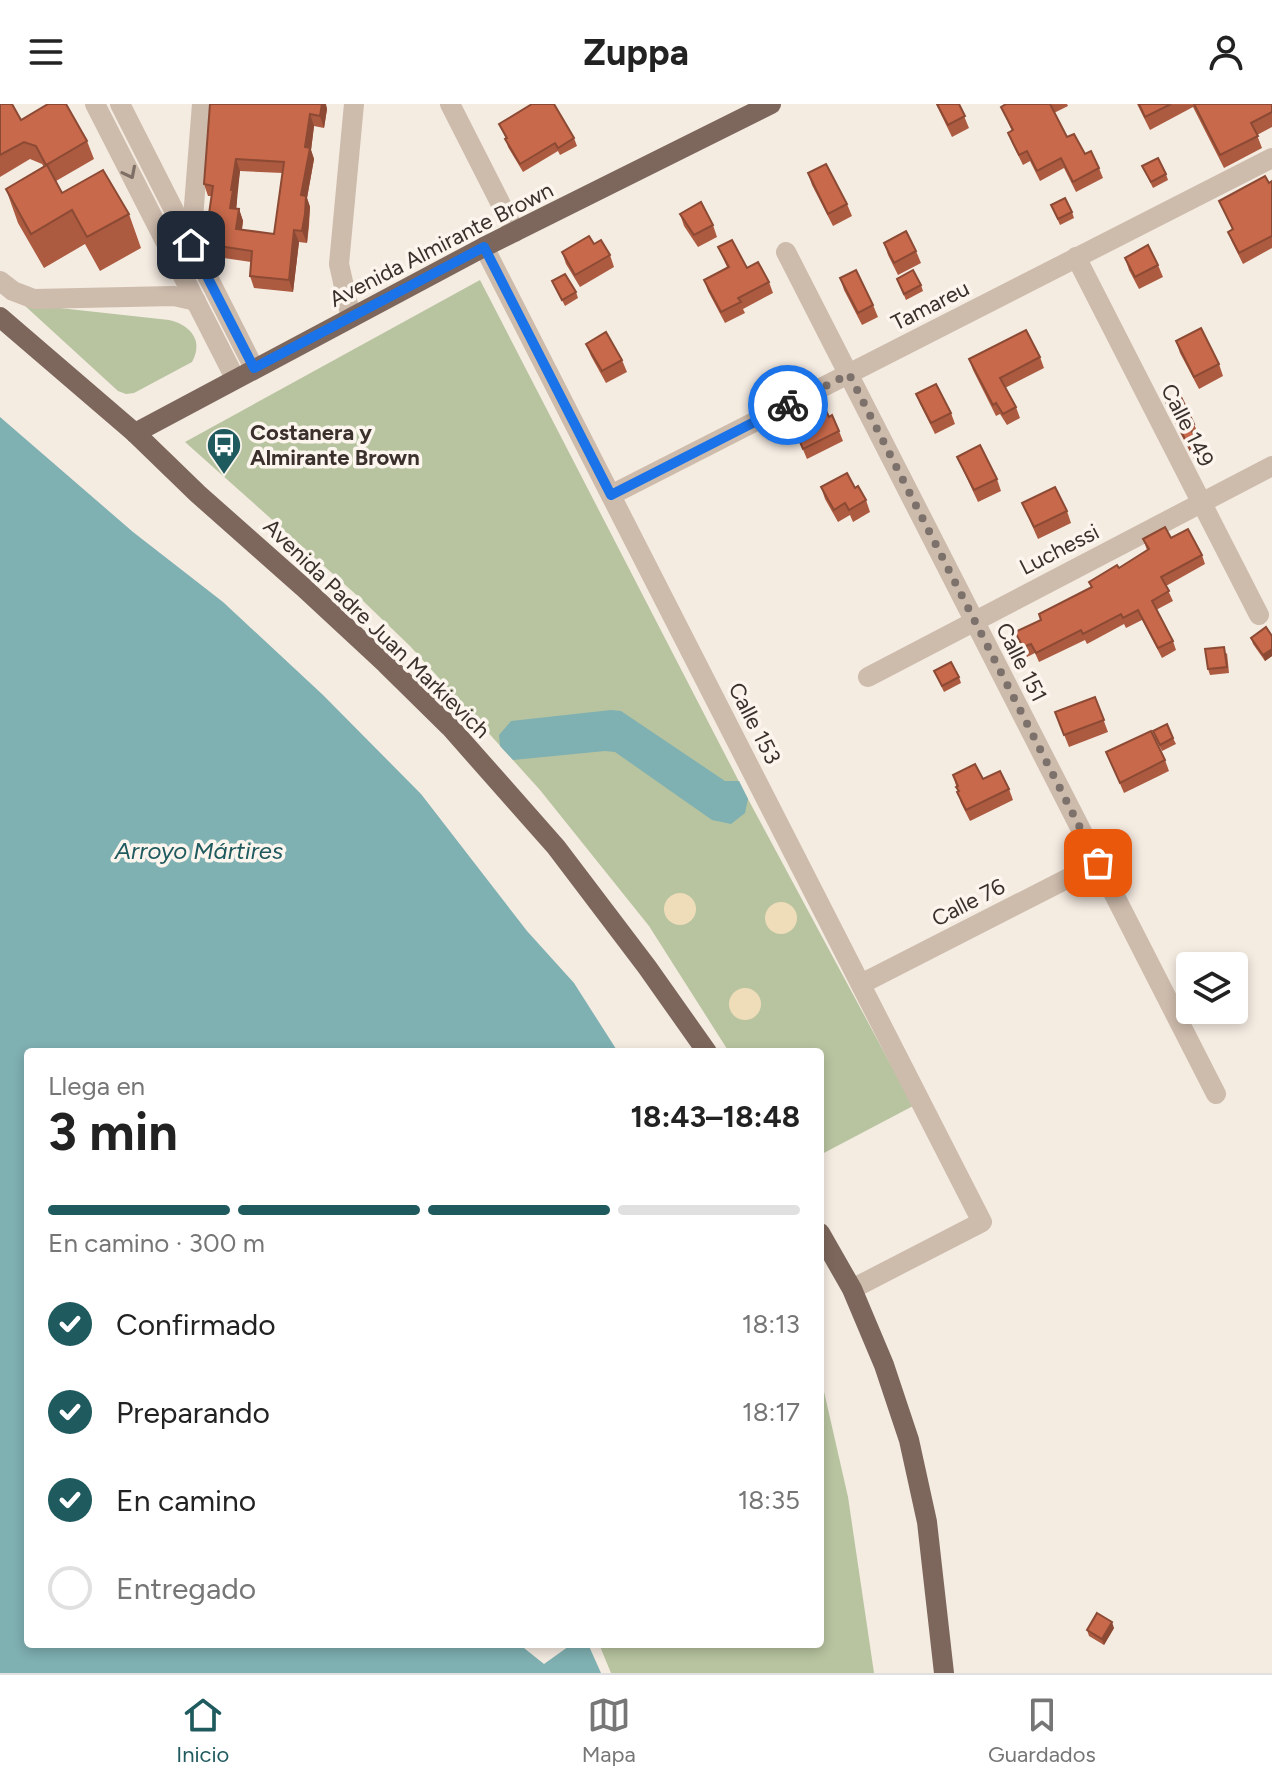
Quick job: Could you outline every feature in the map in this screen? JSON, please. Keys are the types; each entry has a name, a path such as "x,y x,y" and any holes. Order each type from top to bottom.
{"main road":[{"name":"Avenida Almirante Brown","path":"135,433 484,247 771,104"},
{"name":"Avenida Padre Juan Markievich","path":"0,317 135,433 450,727 556,847 704,1048"},
{"path":"824,1240 852,1289 884,1365 909,1440 927,1522 944,1673"}],"street":[{"path":"95,104 235,378"},
{"path":"120,104 254,368"},
{"path":"191,245 202,104"},
{"path":"351,318 339,264 354,104"},
{"path":"450,104 515,232"},
{"name":"Tamareu","path":"611,495 1272,158"},
{"name":"Calle 153","path":"484,247 982,1222 852,1289"},
{"name":"Calle 151","path":"786,252 1216,1094"},
{"name":"Calle 149","path":"1076,257 1259,615"},
{"path":"0,281 13,291 34,299 174,296 196,301"},
{"name":"Luchessi","path":"868,677 1272,466"},
{"name":"Calle 76","path":"861,984 1098,863"}],"green space":[{"path":"480,280 748,799 913,1106 824,1153 824,1048 726,1048 649,926 540,790 410,646 185,442"},
{"path":"23,304 169,320 193,335 196,340 195,354 192,362 134,393 126,394 118,391"},
{"path":"824,1392 848,1497 874,1673 611,1673 601,1648 824,1648"}],"sand":[{"path":"680,893 691,898 696,909 691,920 680,925 669,920 664,909 669,898"},
{"path":"781,902 792,907 797,918 792,929 781,934 770,929 765,918 770,907"},
{"path":"745,988 756,993 761,1004 756,1015 745,1020 734,1015 729,1004 734,993"}],"water":[{"name":"Arroyo Mártires","path":"0,417 133,532 223,602 323,695 421,794 527,931 574,983 615,1048 24,1048 24,1648 524,1648 544,1664 566,1648 590,1648 601,1673 0,1673"},
{"path":"621,711 725,781 739,781 748,799 745,813 731,824 712,820 615,752 513,760 500,746 499,735 511,721"}],"building":[{"path":"0,104 12,104 21,120 48,104 66,104 87,141 46,165 36,146 24,142 0,155"},
{"path":"210,104 322,104 320,116 310,114 305,147 310,148 301,195 306,196 305,214 302,231 294,230 289,280 250,276 252,251 212,245 216,222 208,221 213,186 204,184","holes":["236,159 284,162 274,234 236,229 239,209 230,208"]},
{"path":"532,104 554,104 574,138 558,148 555,143 520,164 499,124"},
{"path":"937,104 959,104 965,116 948,125"},
{"path":"1006,104 1050,104 1067,137 1074,134 1085,154 1091,151 1099,168 1073,182 1061,158 1037,171 1027,151 1019,155 1008,133 1013,130 1001,107"},
{"path":"1139,104 1171,104 1145,117"},
{"path":"1194,104 1272,104 1272,112 1251,123 1258,136 1220,155"},
{"path":"1158,158 1166,174 1151,182 1142,166"},
{"path":"826,164 847,204 828,214 808,173"},
{"path":"47,165 62,193 103,170 129,214 87,237 72,210 31,234 6,189"},
{"path":"1265,176 1269,183 1272,181 1272,236 1239,253 1228,232 1233,229 1219,201"},
{"path":"1065,198 1072,212 1058,219 1051,205"},
{"path":"701,202 713,225 694,235 680,214"},
{"path":"906,231 916,251 894,263 884,243"},
{"path":"589,236 594,244 601,240 610,255 575,275 562,252"},
{"path":"732,240 747,268 758,262 769,282 738,298 741,302 721,312 704,280 729,267 718,247"},
{"path":"1148,245 1158,265 1135,277 1125,258"},
{"path":"856,270 873,305 858,313 840,278"},
{"path":"913,270 921,285 904,294 897,279"},
{"path":"565,274 576,292 562,300 552,281"},
{"path":"1201,328 1219,364 1194,377 1176,341"},
{"path":"1026,330 1040,357 1000,378 1016,407 1003,414 996,403 993,405 969,359"},
{"path":"606,332 622,360 602,371 586,344"},
{"path":"936,384 951,413 931,423 916,394"},
{"path":"1180,395 1194,424 1189,426 1200,446 1191,451 1166,402"},
{"path":"822,402 839,431 803,449 796,433 806,428 799,414"},
{"path":"980,445 997,479 974,490 957,457"},
{"path":"847,473 866,500 849,510 845,503 834,510 821,487"},
{"path":"1055,487 1067,511 1034,527 1022,503"},
{"path":"1165,527 1171,538 1188,529 1202,555 1161,577 1169,591 1152,601 1173,641 1158,648 1138,610 1123,618 1121,614 1083,634 1081,630 1036,653 1031,644 1023,647 1015,632 1041,620 1039,614 1092,587 1089,582 1149,549 1143,539"},
{"path":"1266,627 1272,636 1272,649 1263,655 1251,638"},
{"path":"1224,647 1227,667 1208,669 1205,649"},
{"path":"951,662 959,677 942,686 934,671"},
{"path":"1095,697 1104,720 1064,735 1055,712"},
{"path":"1167,724 1173,738 1160,745 1153,731"},
{"path":"1151,731 1165,760 1120,783 1106,752"},
{"path":"975,764 983,779 1000,771 1009,789 966,810 953,775"},
{"path":"1097,1613 1112,1622 1102,1639 1087,1630"}],"way so far":[{"path":"788,405 849,374 1098,863"}],"place":[{"name":"Costanera y Almirante Brown","path":"224,476"}],"route":[{"path":"191,245 254,368 484,247 611,495 788,405"}]}
